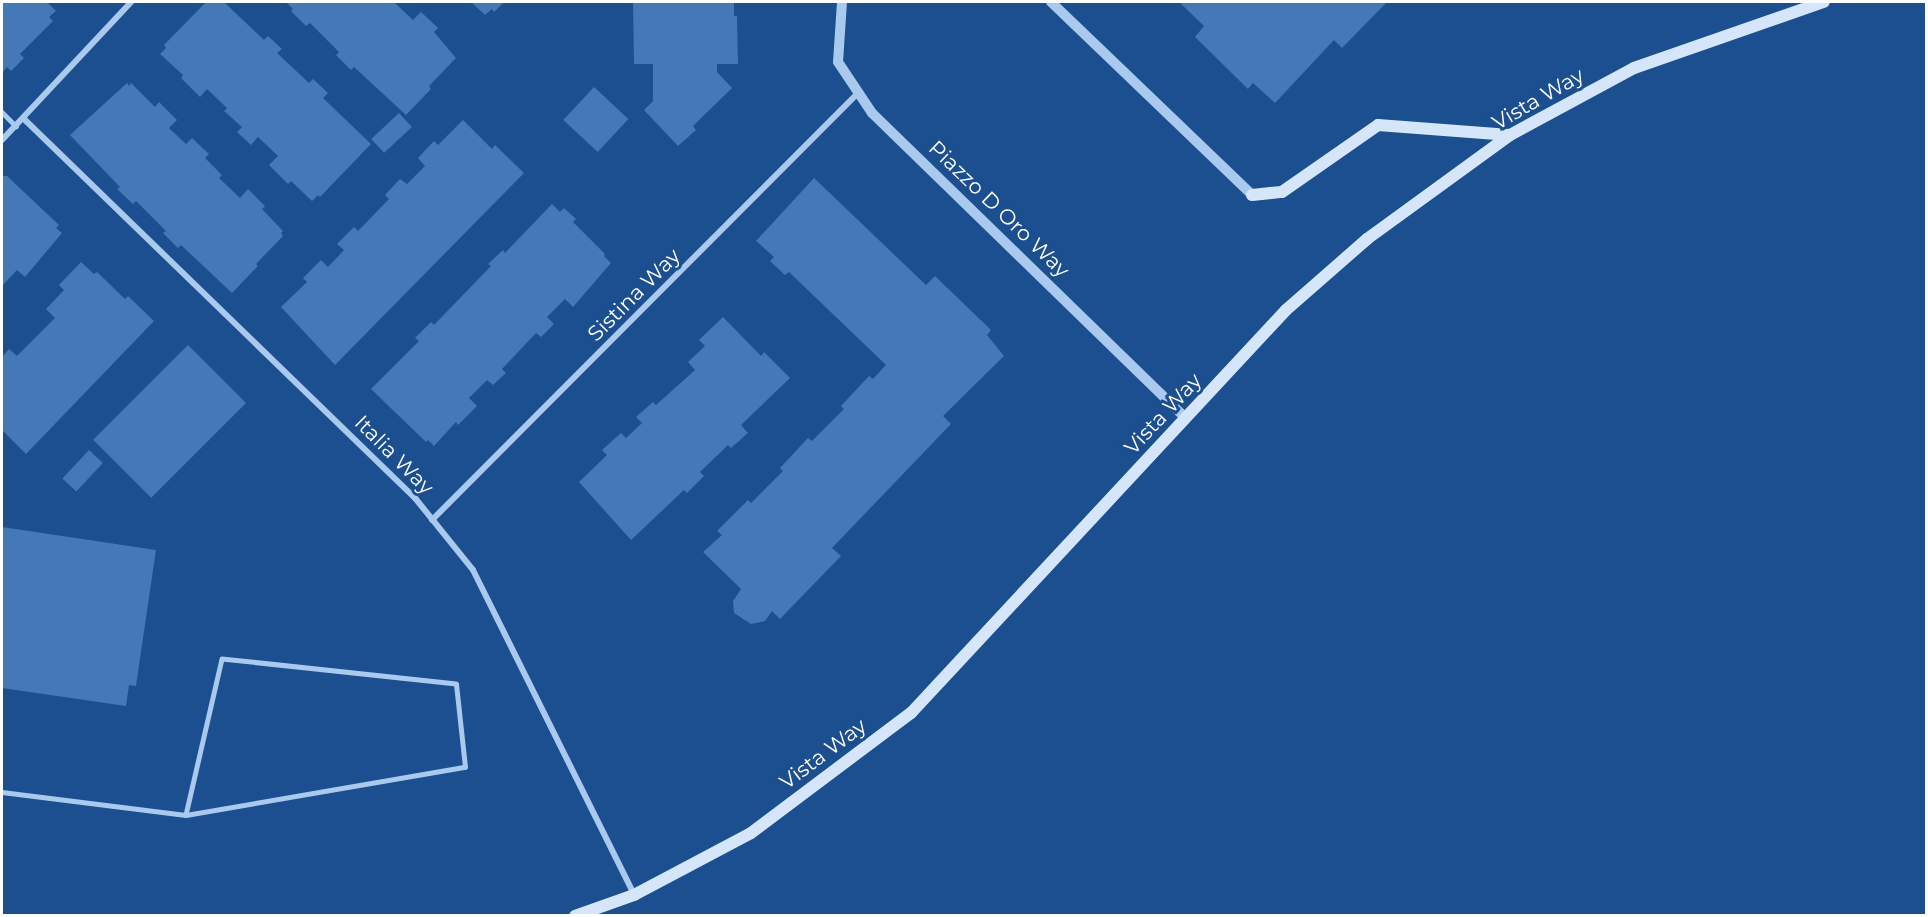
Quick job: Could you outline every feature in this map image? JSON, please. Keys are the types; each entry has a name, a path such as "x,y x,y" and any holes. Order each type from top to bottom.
{"main road":[{"name":"Vista Way","path":"574,915 634,895 751,833 911,713 1286,310 1367,239 1510,135 1634,68 1824,2"},
{"path":"1252,195 1282,192 1378,125 1510,135"}],"street":[{"path":"2,140 131,2"},
{"name":"Piazzo D Oro Way","path":"842,2 838,62 872,113 1186,418"},
{"path":"1051,2 1252,195"},
{"name":"Sistina Way","path":"432,520 858,93"},
{"name":"Italia Way","path":"24,118 407,490 473,570 634,895"}],"lane":[{"path":"2,112 16,126"},
{"path":"2,792 186,815 465,767 456,684 222,659 186,815"}],"building":[{"path":"2,2 47,2 56,11 49,17 53,21 20,54 24,58 11,71 7,67 2,73"},
{"path":"206,2 224,2 264,40 268,36 282,49 277,53 309,83 313,79 328,93 323,98 371,144 320,197 318,195 312,201 291,181 288,184 269,165 278,156 258,137 251,145 237,132 242,127 224,111 227,108 207,89 200,97 181,78 183,75 160,54 166,48 164,45"},
{"path":"286,2 394,2 413,20 421,12 438,28 434,32 456,58 429,86 431,89 406,115 354,67 351,70 336,55 339,52 310,23 306,26 291,11 293,9"},
{"path":"471,2 504,2 494,12 492,9 485,15"},
{"path":"633,2 734,2 734,16 737,16 738,64 717,64 717,72 732,88 693,126 696,130 678,146 644,110 653,101 653,64 634,64"},
{"path":"1179,2 1387,2 1342,48 1334,40 1275,103 1253,83 1248,89 1195,37 1204,26"},
{"path":"127,83 129,86 131,83 155,107 159,102 177,120 169,128 186,144 192,138 209,154 205,158 222,175 219,178 240,198 248,189 265,206 262,209 283,231 281,233 283,236 232,293 181,245 178,248 163,233 166,231 136,201 133,204 117,189 120,187 70,135"},
{"path":"594,87 628,119 598,152 563,120"},
{"path":"399,113 412,127 384,153 371,139"},
{"path":"463,120 492,149 495,145 524,173 335,365 281,307 307,282 303,278 321,260 328,267 344,250 337,244 354,227 358,231 389,199 385,195 400,179 407,184 425,166 418,158 434,141 438,145"},
{"path":"2,176 7,176 59,225 56,228 62,233 25,277 17,270 2,286"},
{"path":"814,178 926,285 935,276 991,330 987,335 1004,356 943,416 951,424 832,548 841,556 780,619 772,611 765,621 751,624 734,613 733,601 741,589 703,552 722,535 717,531 748,500 751,503 783,471 780,468 808,438 812,441 844,409 841,406 869,376 873,379 886,365 789,272 785,275 770,261 774,257 756,241"},
{"path":"552,204 560,212 564,208 576,219 573,222 611,263 573,307 565,299 547,317 554,324 541,337 536,333 502,369 506,373 493,385 487,380 469,398 477,406 458,425 456,422 434,446 428,440 426,442 371,389 419,341 415,338 431,322 434,325 491,266 488,264 503,250 505,253"},
{"path":"81,262 94,274 97,272 125,299 128,296 154,321 26,454 2,430 2,357 9,349 17,356 55,318 46,309 64,290 59,285"},
{"path":"723,317 761,356 764,352 790,378 741,425 748,433 731,448 728,445 700,472 704,476 687,493 684,490 631,540 579,482 607,455 602,450 621,433 626,438 642,423 636,417 653,402 656,405 695,370 688,362 705,346 699,340"},
{"path":"188,345 246,403 151,498 93,440"},
{"path":"89,450 103,463 76,491 62,479"},
{"path":"2,527 156,550 136,686 129,685 126,706 2,688"}]}
